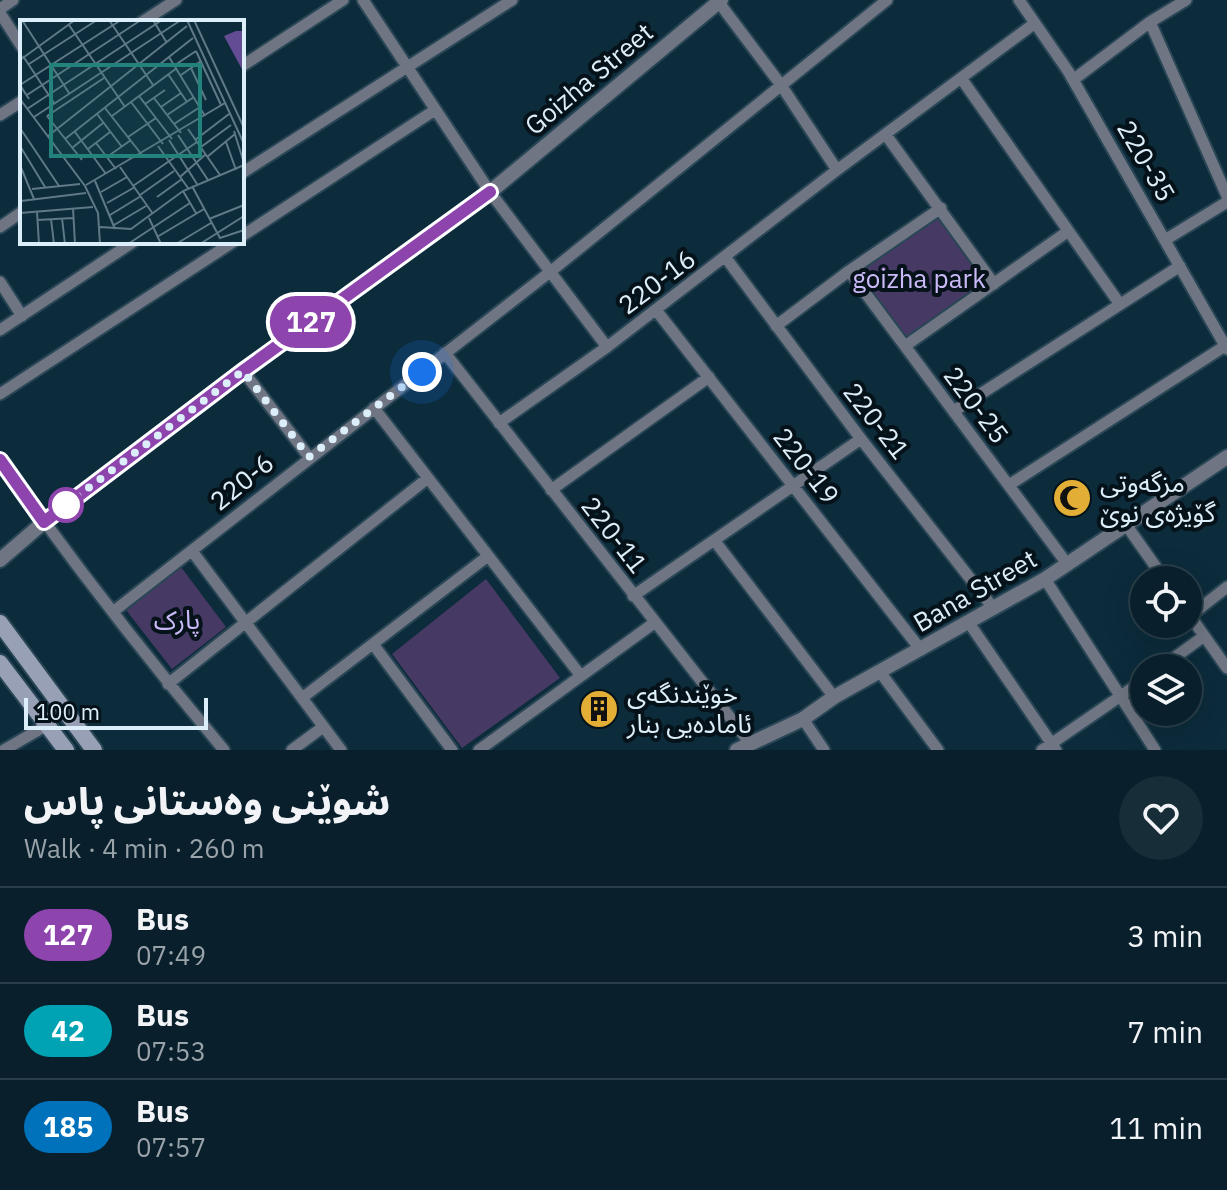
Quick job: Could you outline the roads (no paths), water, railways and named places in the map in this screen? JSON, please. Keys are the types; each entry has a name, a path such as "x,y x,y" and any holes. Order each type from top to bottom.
{"main road":[{"path":"0,623 94,750"},
{"path":"0,663 66,750"}],"street":[{"path":"13,0 0,11 20,44"},
{"path":"145,20 176,0"},
{"path":"244,65 343,0"},
{"path":"363,0 490,192 607,347"},
{"path":"244,172 512,0"},
{"name":"220-6","path":"114,611 550,272 887,0"},
{"path":"1073,80 1150,22 1186,0"},
{"path":"719,1 781,85 837,170"},
{"name":"Goizha Street","path":"0,560 44,522 243,371 490,192 719,1"},
{"name":"220-35","path":"1021,1 1073,80 1226,348"},
{"path":"1150,22 1227,199 1165,240"},
{"name":"220-16","path":"499,423 607,347 1035,23"},
{"path":"961,78 1119,303"},
{"path":"0,115 20,102"},
{"path":"244,235 435,110"},
{"path":"886,135 994,284"},
{"path":"776,326 941,208"},
{"path":"0,227 20,213"},
{"path":"905,346 1067,232"},
{"path":"0,330 130,244"},
{"path":"0,394 230,244"},
{"name":"220-21","path":"726,258 861,439 994,609"},
{"path":"954,411 1180,266"},
{"name":"220-25","path":"849,271 1068,565"},
{"path":"0,282 22,316"},
{"name":"220-19","path":"656,310 921,650"},
{"path":"1214,326 1227,319"},
{"path":"1009,485 1226,348"},
{"name":"220-11","path":"445,353 654,623 744,746"},
{"path":"243,371 309,457"},
{"path":"551,490 709,377"},
{"path":"374,408 581,676"},
{"path":"633,596 861,439"},
{"name":"Bana Street","path":"744,746 803,719 834,697 1045,579 1227,457"},
{"path":"0,460 168,684 224,750"},
{"path":"168,684 428,478"},
{"path":"1127,526 1155,566"},
{"path":"714,540 834,697"},
{"path":"192,551 341,750"},
{"path":"302,698 488,556"},
{"path":"1045,579 1155,750"},
{"path":"1202,605 1227,587"},
{"path":"479,750 654,623"},
{"path":"969,623 1050,748 1130,690"},
{"path":"1179,654 1203,637 1227,668"},
{"path":"373,644 452,750"},
{"path":"880,672 938,750"},
{"path":"803,719 824,750"},
{"path":"4,750 47,725"},
{"path":"292,750 323,727"}],"place":[{"name":"مزگەوتی گۆیژەی نوێ","path":"1072,498"},
{"name":"خوێندنگەی ئامادەیی بنار","path":"599,709"}],"park label":[{"name":"goizha park","path":"919,279"},
{"name":"پارک","path":"177,620"}]}
